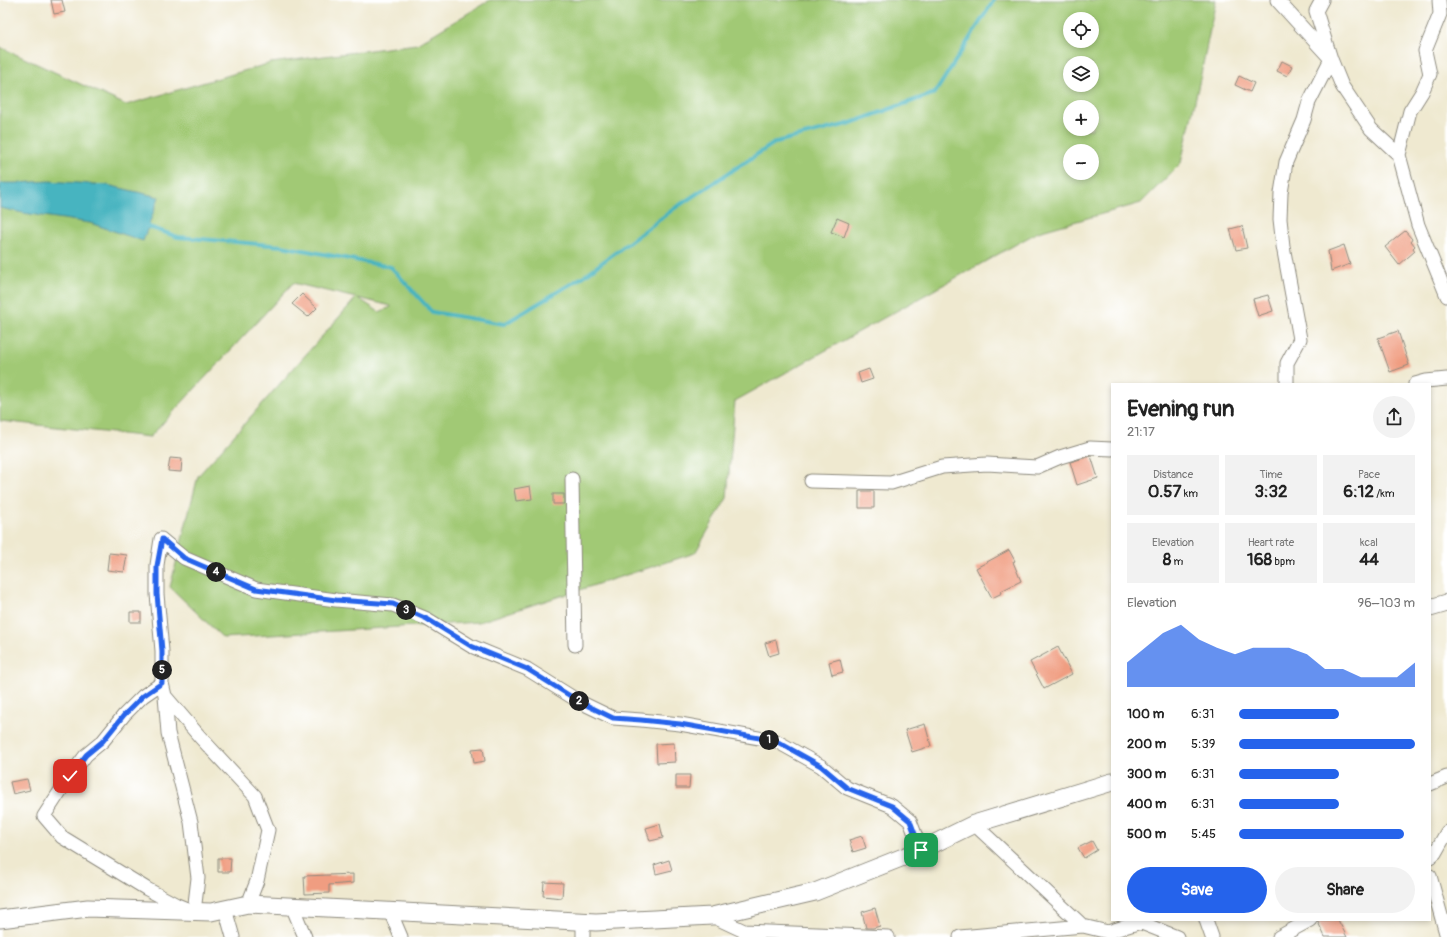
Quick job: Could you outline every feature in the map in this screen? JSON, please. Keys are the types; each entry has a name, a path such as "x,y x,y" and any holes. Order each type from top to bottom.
{"street":[{"path":"1277,0 1331,59"},
{"path":"1322,0 1316,11 1331,59 1342,86 1371,129 1399,155"},
{"path":"1439,0 1440,14 1425,51 1430,74 1422,92 1410,110 1399,155 1418,225 1447,296"},
{"path":"1287,383 1287,363 1300,339 1283,246 1280,219 1281,193 1286,162 1304,120 1309,102 1331,59"},
{"path":"1419,383 1426,381 1447,380"},
{"path":"812,481 891,483 942,467 987,464 1037,467 1060,457 1090,448 1111,449"},
{"path":"572,479 575,645"},
{"path":"194,912 198,878 192,829 168,733 164,690 157,594 157,566 162,539 184,558 256,589 336,600 393,604 427,619 471,646 527,669 580,702 613,718 680,724 776,741 821,766 847,788 892,806 910,821 921,850"},
{"path":"1431,608 1447,603"},
{"path":"164,690 200,737 255,796 268,830 257,881 248,904"},
{"path":"164,690 143,696 124,715 103,741 86,755 70,776 44,816 62,837 147,889 194,912"},
{"path":"1431,784 1447,777"},
{"path":"0,919 88,908 211,912 248,904 390,911 583,929 596,922 712,916 814,892 921,850 974,824 1111,782"},
{"path":"974,824 1083,926"},
{"path":"1431,856 1435,853 1447,832"},
{"path":"1431,880 1447,937"},
{"path":"292,906 305,937"},
{"path":"225,909 233,937"},
{"path":"390,911 401,937"},
{"path":"712,916 744,931 888,937"},
{"path":"960,937 1083,926 1108,932 1143,921 1176,937"},
{"path":"1206,921 1212,937"},
{"path":"1279,937 1308,921"}],"green space":[{"path":"490,0 1216,0 1181,163 1141,203 1038,232 735,401 727,498 695,553 479,622 223,638 170,587 198,476 356,298 293,283 150,437 0,421 0,47 126,105 271,63 417,44","holes":["358,298 391,306 379,312"]}],"water":[{"path":"49,181 107,185 159,197 143,241 90,223 0,208 0,183"}],"building":[{"path":"51,0 62,0 65,12 54,14"},
{"path":"1282,61 1292,66 1287,76 1277,71"},
{"path":"1239,76 1254,83 1250,92 1235,85"},
{"path":"837,218 849,223 844,237 831,232"},
{"path":"1242,226 1247,248 1236,250 1230,229"},
{"path":"1405,231 1412,239 1411,241 1415,246 1413,248 1415,251 1399,265 1385,247"},
{"path":"1344,245 1350,264 1331,271 1328,251"},
{"path":"302,294 317,308 308,317 292,304"},
{"path":"1268,295 1273,311 1258,316 1253,299"},
{"path":"1398,331 1409,365 1390,372 1378,338"},
{"path":"869,369 873,379 861,383 858,373"},
{"path":"1091,456 1098,478 1077,485 1070,462"},
{"path":"170,458 182,459 181,472 168,471"},
{"path":"530,486 532,499 516,501 514,489"},
{"path":"859,491 874,491 874,508 859,508"},
{"path":"553,494 564,494 564,504 553,504"},
{"path":"1009,550 1015,561 1013,562 1021,581 1001,591 1002,593 992,598 976,568"},
{"path":"109,553 127,555 124,572 107,570"},
{"path":"130,612 141,612 141,622 130,622"},
{"path":"776,640 779,653 769,656 765,643"},
{"path":"1058,647 1072,674 1044,689 1030,662"},
{"path":"840,659 843,672 832,675 829,662"},
{"path":"925,724 931,746 912,752 905,730"},
{"path":"674,743 675,762 657,763 656,744"},
{"path":"483,748 485,761 474,763 472,749"},
{"path":"676,775 690,775 689,788 676,788"},
{"path":"27,779 30,790 13,794 10,782"},
{"path":"660,824 663,838 650,841 646,828"},
{"path":"862,836 866,848 853,852 849,840"},
{"path":"1092,841 1097,850 1084,858 1078,848"},
{"path":"218,858 231,858 230,872 218,872"},
{"path":"669,860 672,870 656,874 654,865"},
{"path":"353,874 353,883 329,885 329,893 305,894 304,876"},
{"path":"544,882 563,883 562,898 543,896"},
{"path":"875,908 880,926 866,928 862,912"},
{"path":"1339,921 1347,937 1325,937 1318,922"}],"waterway":[{"path":"143,225 178,237 282,246 391,267 432,312 504,324 584,276 675,208 776,142 848,124 935,93 994,0"}],"route":[{"path":"70,776 86,755 103,741 124,715 143,696 162,683 162,651 160,613 157,594 157,566 162,539 184,558 256,589 336,600 393,604 427,619 471,646 527,669 580,702 613,718 680,724 776,741 821,766 847,788 892,806 910,821 921,850"}]}
